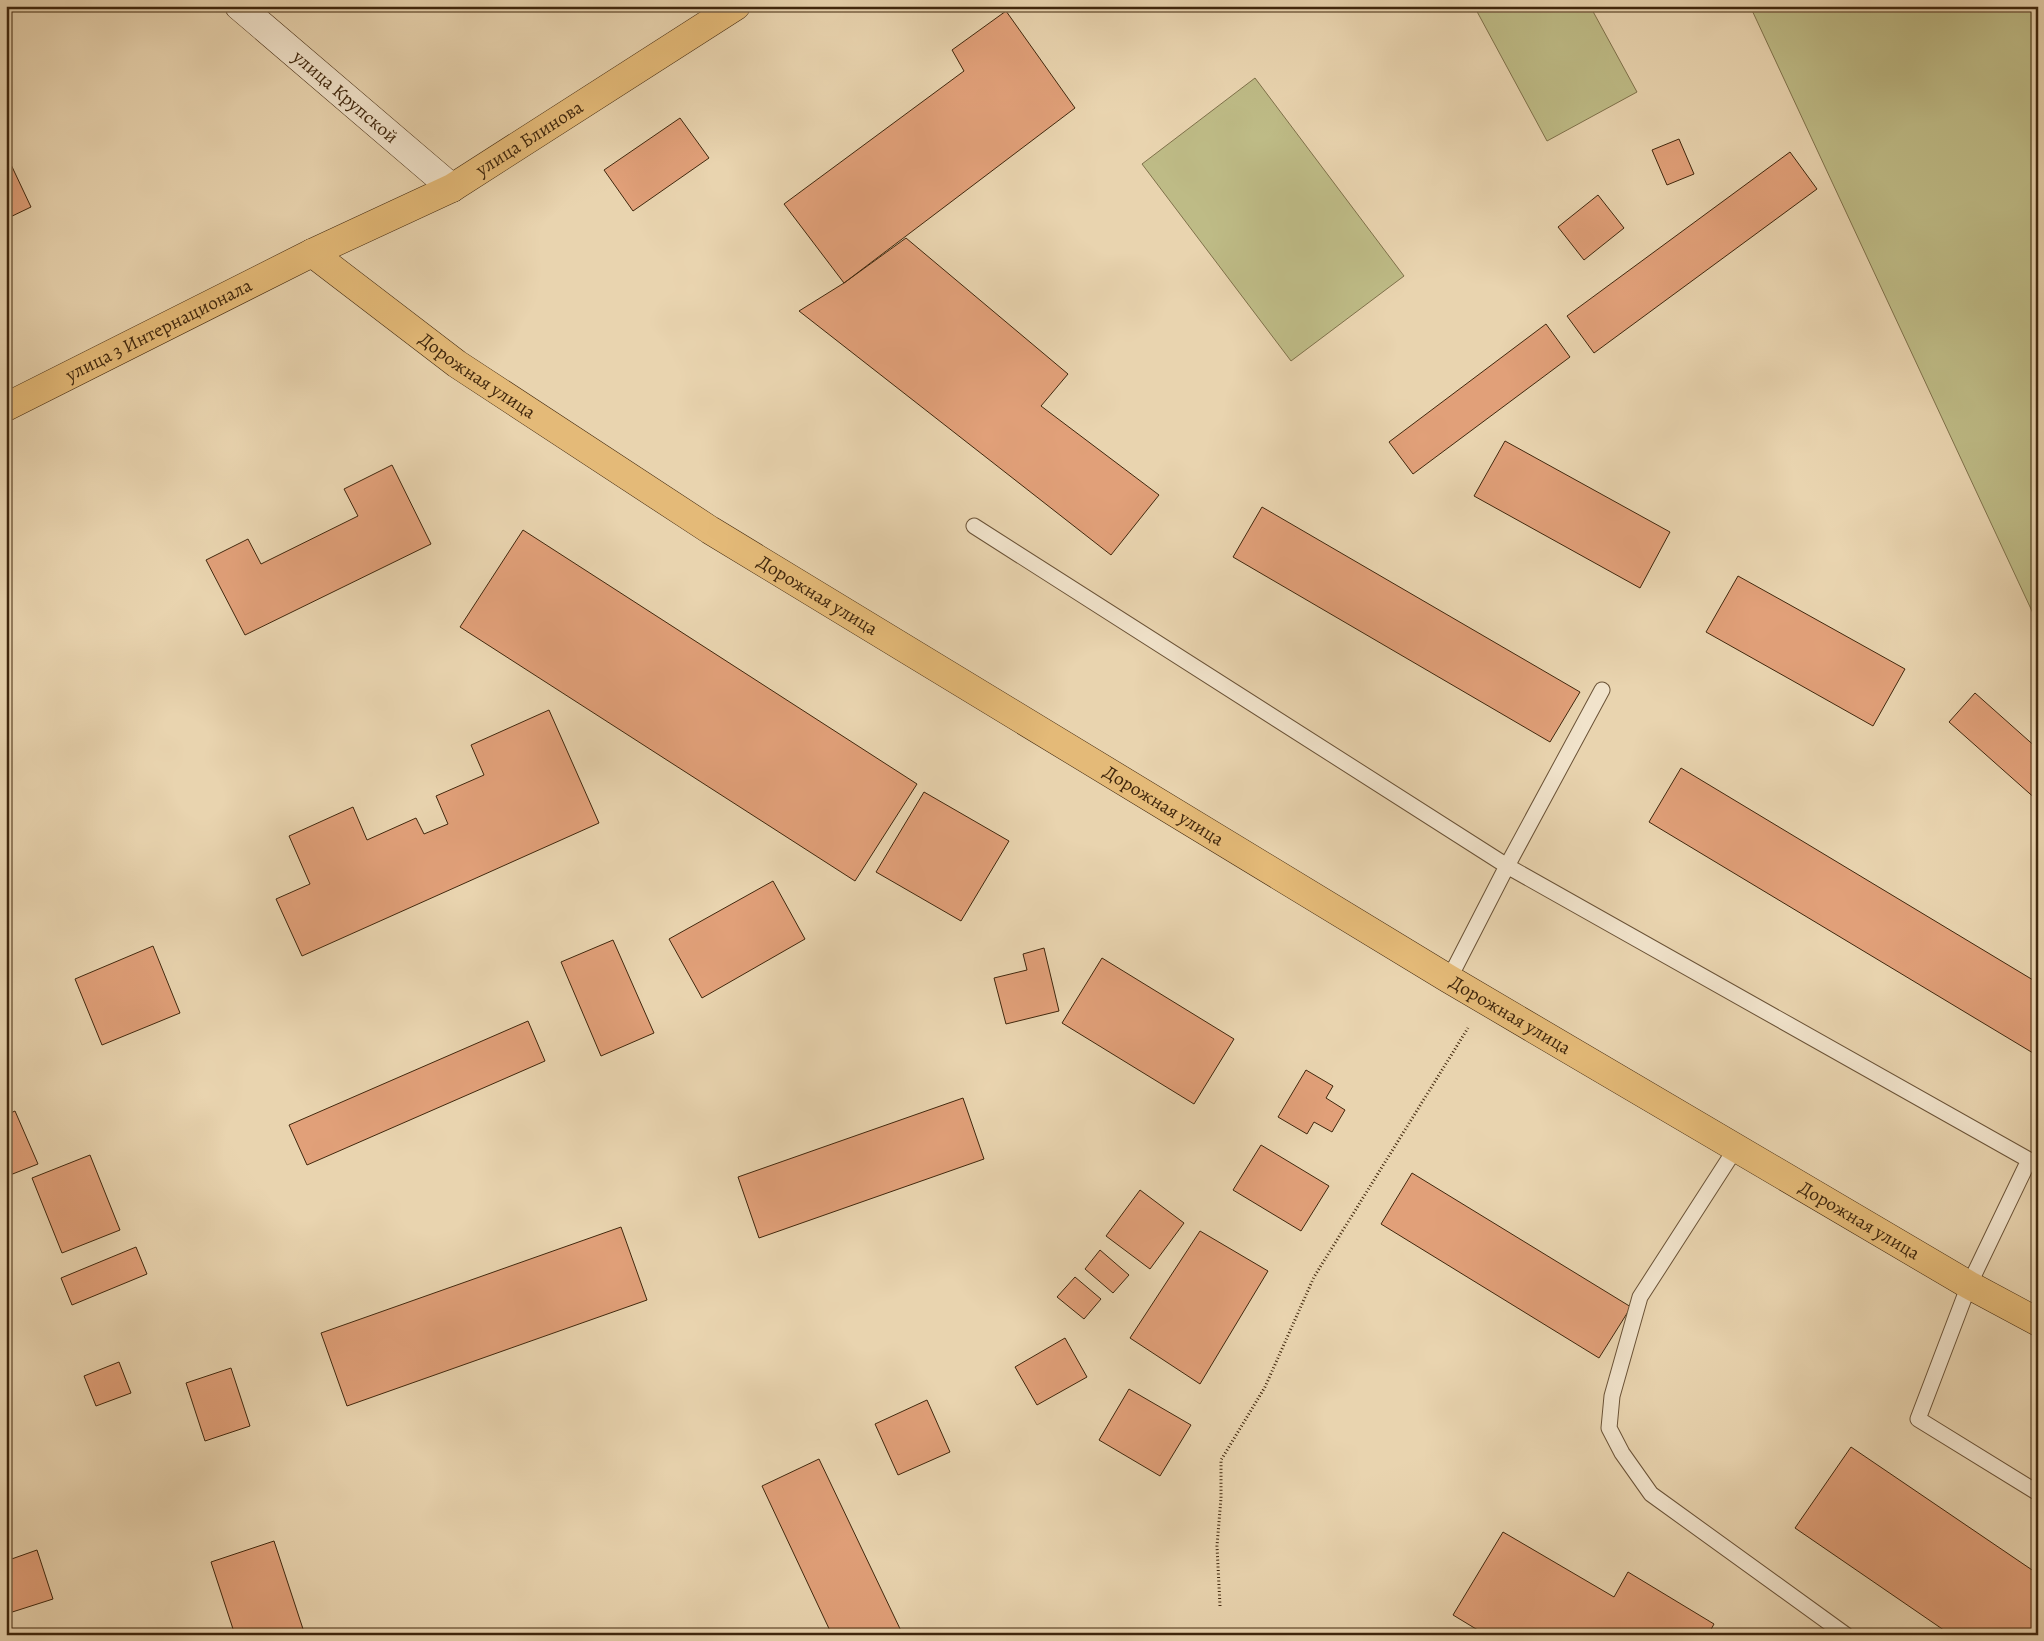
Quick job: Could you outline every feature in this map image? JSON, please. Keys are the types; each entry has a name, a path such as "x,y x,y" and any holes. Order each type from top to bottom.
{"main road":[{"name":"улица Крупской","path":"239,6 452,188"},
{"name":"улица Блинова","path":"312,253 452,188 736,6"},
{"name":"улица 3 Интернационала","path":"6,407 312,253"},
{"name":"Дорожная улица","path":"312,253 458,364 710,530 1449,978 1969,1285 2038,1322"}],"lane":[{"path":"974,526 1507,866 2028,1160 1969,1285 1918,1419 2038,1494"},
{"path":"1449,978 1602,690"},
{"path":"1736,1148 1640,1297 1612,1396 1609,1428 1622,1453 1651,1494 1846,1635"}],"path":[{"path":"1220,1606 1217,1546 1221,1498 1221,1460 1264,1387 1314,1277 1485,999"}],"shaded area":[{"path":"1474,6 1590,6 1637,92 1547,141"},
{"path":"1750,6 2038,6 2038,624"},
{"path":"1255,78 1404,276 1291,361 1142,164"}],"building":[{"path":"1006,11 1075,108 844,283 784,204 964,71 952,50"},
{"path":"680,118 709,158 633,211 604,170"},
{"path":"1679,139 1694,174 1667,185 1652,150"},
{"path":"1790,152 1817,189 1594,353 1567,316"},
{"path":"6,154 31,207 6,219"},
{"path":"1598,195 1624,228 1584,260 1558,227"},
{"path":"906,238 1068,374 1041,406 1159,495 1111,555 799,311 844,283"},
{"path":"1546,324 1570,357 1413,474 1389,442"},
{"path":"1505,441 1670,532 1640,588 1474,496"},
{"path":"392,465 431,544 245,635 206,560 248,539 261,564 358,516 344,489"},
{"path":"1262,507 1580,692 1550,742 1233,557"},
{"path":"523,530 917,784 855,881 460,627"},
{"path":"1738,576 1905,669 1873,726 1706,632"},
{"path":"1975,693 2038,749 2038,801 1949,722"},
{"path":"549,710 599,823 302,956 276,899 310,884 289,836 353,807 367,840 416,818 424,834 448,824 436,796 484,775 471,745"},
{"path":"1681,768 2038,983 2038,1056 1649,822"},
{"path":"924,792 1009,841 961,921 876,872"},
{"path":"773,881 805,939 702,998 669,939"},
{"path":"613,940 654,1033 601,1056 561,962"},
{"path":"153,946 180,1013 102,1045 75,979"},
{"path":"1044,948 1059,1011 1006,1024 994,978 1027,970 1023,954"},
{"path":"1102,958 1234,1039 1194,1104 1062,1023"},
{"path":"528,1021 545,1061 307,1165 289,1125"},
{"path":"1306,1070 1333,1086 1326,1098 1345,1110 1332,1132 1314,1122 1307,1134 1278,1117"},
{"path":"963,1098 984,1159 759,1238 738,1177"},
{"path":"15,1111 38,1164 10,1175 6,1167 6,1115"},
{"path":"1261,1145 1329,1186 1301,1231 1233,1190"},
{"path":"90,1155 120,1230 62,1253 32,1178"},
{"path":"1412,1173 1631,1307 1599,1358 1381,1224"},
{"path":"1140,1190 1184,1223 1150,1269 1106,1236"},
{"path":"621,1227 647,1300 347,1406 321,1333"},
{"path":"1200,1231 1268,1271 1200,1384 1130,1338"},
{"path":"136,1247 147,1274 72,1305 61,1278"},
{"path":"1100,1250 1129,1275 1113,1293 1085,1269"},
{"path":"1075,1277 1101,1299 1084,1319 1057,1297"},
{"path":"1065,1338 1087,1377 1037,1405 1015,1367"},
{"path":"119,1362 131,1393 96,1406 84,1376"},
{"path":"231,1368 250,1426 205,1441 186,1383"},
{"path":"1129,1389 1191,1425 1160,1476 1099,1440"},
{"path":"927,1400 950,1452 898,1475 875,1424"},
{"path":"1851,1447 2038,1574 2038,1635 1951,1635 1795,1528"},
{"path":"819,1459 903,1635 832,1635 762,1486"},
{"path":"1503,1532 1614,1597 1628,1572 1714,1624 1708,1635 1486,1635 1453,1615"},
{"path":"274,1541 305,1635 235,1635 211,1562"},
{"path":"37,1550 53,1599 6,1614 6,1561"}]}
